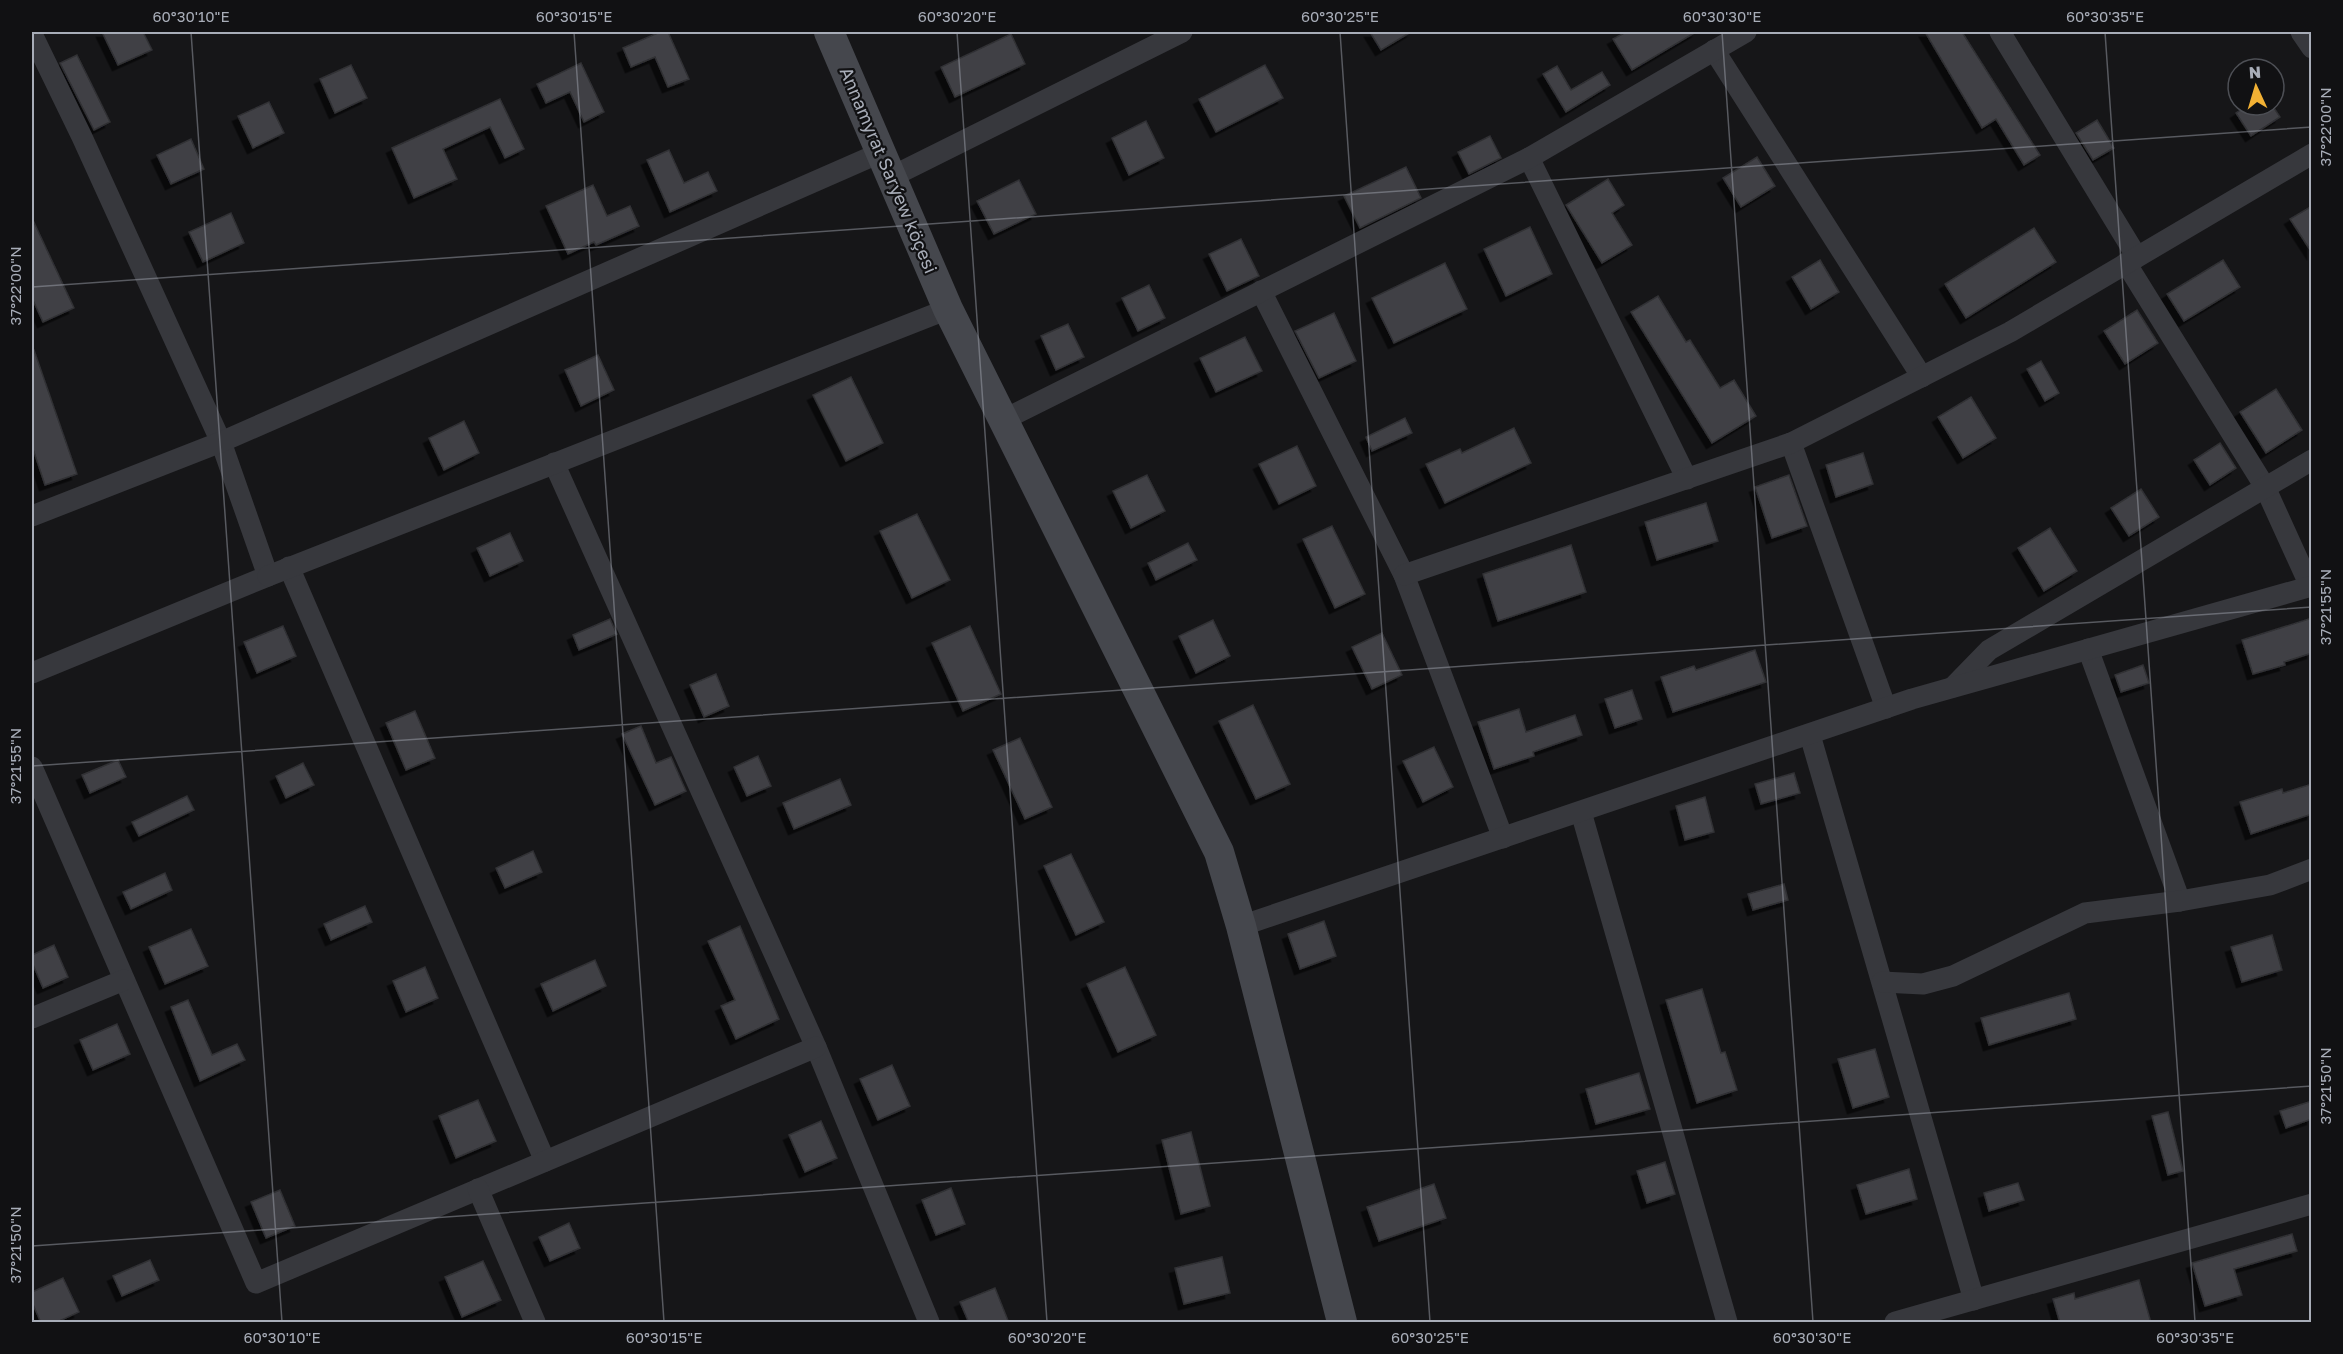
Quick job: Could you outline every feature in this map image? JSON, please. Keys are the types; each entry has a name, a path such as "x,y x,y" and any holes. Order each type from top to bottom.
{"street":[{"name":"Annamyrat Sarýew köçesi","path":"829,32 888,164 948,309 1219,852 1241,926 1342,1323"},
{"path":"32,516 222,442 888,164 1182,32"},
{"path":"1003,420 1529,158 1746,32"},
{"path":"1241,926 1886,708 2311,586 2265,487 2000,32"},
{"path":"2301,32 2312,48"},
{"path":"32,34 222,442 268,576"},
{"path":"1714,50 1922,377"},
{"path":"1404,575 1791,443 2010,332 2312,154"},
{"path":"1529,158 1687,479"},
{"path":"1261,291 1404,575 1503,838"},
{"path":"32,673 289,567 948,309"},
{"path":"1791,443 1886,708"},
{"path":"1952,688 1989,650 2312,460"},
{"path":"554,463 816,1047 929,1323"},
{"path":"289,567 545,1161"},
{"path":"2088,649 2180,901"},
{"path":"1810,735 1974,1300"},
{"path":"32,767 256,1283 816,1047"},
{"path":"1581,812 1726,1323"},
{"path":"1882,982 1923,984 1953,976 2085,913 2180,901 2270,885 2312,869"},
{"path":"32,1018 124,980"},
{"path":"478,1190 535,1323"},
{"path":"1895,1323 2312,1204"}],"building":[{"path":"102,32 143,32 152,50 118,65"},
{"path":"660,32 668,32 689,79 668,87 655,57 631,67 623,48"},
{"path":"1370,32 1411,32 1381,50"},
{"path":"1626,32 1696,32 1632,70 1613,39"},
{"path":"1925,32 1962,32 2040,155 2024,165 1996,119 1982,128"},
{"path":"1011,34 1025,64 955,97 941,67"},
{"path":"77,55 110,122 94,130 60,63"},
{"path":"581,63 604,112 584,122 570,92 546,103 537,84"},
{"path":"351,65 367,98 335,113 320,79"},
{"path":"1265,65 1283,98 1216,132 1199,99"},
{"path":"1557,66 1571,90 1602,72 1610,85 1566,112 1543,74"},
{"path":"500,99 524,149 505,158 490,127 443,149 457,179 414,198 392,148"},
{"path":"269,102 284,133 253,148 238,116"},
{"path":"2239,117 2280,117 2251,136"},
{"path":"2097,120 2114,148 2093,160 2076,133"},
{"path":"1146,121 1164,158 1129,175 1112,138"},
{"path":"1490,136 1501,158 1469,174 1458,152"},
{"path":"191,139 204,169 171,184 157,155"},
{"path":"669,150 684,183 708,172 717,191 670,212 647,160"},
{"path":"1757,157 1775,186 1741,207 1723,178"},
{"path":"1406,167 1421,198 1360,228 1344,196"},
{"path":"1608,179 1624,205 1612,213 1632,245 1602,263 1566,205"},
{"path":"1019,180 1036,214 994,234 977,201"},
{"path":"593,185 607,216 630,206 639,226 596,245 594,242 568,254 546,206"},
{"path":"2312,206 2312,253 2290,219"},
{"path":"231,213 244,243 203,262 189,232"},
{"path":"32,218 74,308 43,322 32,298"},
{"path":"1530,227 1552,274 1506,296 1484,249"},
{"path":"2034,228 2056,262 1966,318 1945,284"},
{"path":"1241,239 1259,276 1227,291 1209,254"},
{"path":"1820,260 1839,292 1811,309 1792,277"},
{"path":"2223,260 2240,287 2184,321 2167,294"},
{"path":"1445,263 1467,309 1394,343 1372,298"},
{"path":"1149,285 1165,318 1138,331 1122,298"},
{"path":"1658,296 1686,342 1690,340 1720,388 1734,380 1756,416 1712,443 1631,312"},
{"path":"2137,310 2158,343 2125,364 2104,331"},
{"path":"1334,313 1356,361 1319,378 1295,331"},
{"path":"1068,324 1084,357 1056,370 1041,336"},
{"path":"1245,337 1262,371 1216,392 1200,358"},
{"path":"34,350 77,474 45,485 32,446 32,351"},
{"path":"598,355 614,390 581,406 565,370"},
{"path":"2041,361 2059,393 2045,401 2027,369"},
{"path":"851,377 883,443 846,461 813,395"},
{"path":"2276,389 2302,430 2266,453 2240,412"},
{"path":"1971,397 1996,438 1963,458 1938,417"},
{"path":"1405,418 1412,433 1372,451 1366,437"},
{"path":"464,421 479,453 444,470 429,438"},
{"path":"1514,428 1531,463 1445,503 1426,464 1460,449 1462,453"},
{"path":"2220,443 2236,468 2210,485 2194,460"},
{"path":"1297,446 1316,486 1279,504 1259,464"},
{"path":"1863,453 1873,484 1836,497 1826,465"},
{"path":"1147,475 1165,511 1131,528 1113,491"},
{"path":"1789,475 1807,526 1772,538 1755,487"},
{"path":"2141,489 2159,517 2129,536 2111,508"},
{"path":"1706,503 1718,541 1657,560 1645,522"},
{"path":"917,514 950,580 912,598 880,531"},
{"path":"1332,526 1365,594 1335,608 1303,539"},
{"path":"2050,528 2077,571 2044,591 2018,548"},
{"path":"510,533 523,561 490,576 477,548"},
{"path":"1188,543 1197,560 1156,580 1148,563"},
{"path":"1571,545 1586,592 1498,621 1483,574"},
{"path":"2312,618 2312,653 2284,662 2285,665 2253,674 2242,640"},
{"path":"610,619 617,634 579,650 573,635"},
{"path":"1213,620 1230,656 1196,673 1179,636"},
{"path":"283,626 296,656 257,673 244,642"},
{"path":"970,626 1001,694 963,711 932,643"},
{"path":"1382,633 1402,675 1372,689 1352,647"},
{"path":"1755,650 1766,682 1673,712 1661,677 1694,666 1696,670"},
{"path":"2143,665 2149,683 2121,692 2115,675"},
{"path":"716,674 729,706 704,717 690,685"},
{"path":"1632,690 1642,719 1615,728 1605,699"},
{"path":"1253,705 1290,784 1256,799 1219,721"},
{"path":"1519,709 1526,732 1575,715 1582,735 1533,752 1534,756 1494,769 1478,722"},
{"path":"415,711 435,758 406,770 386,723"},
{"path":"641,726 656,763 671,757 686,791 655,805 622,734"},
{"path":"1020,738 1052,807 1025,819 993,750"},
{"path":"1434,747 1453,787 1423,802 1403,761"},
{"path":"758,756 771,786 747,796 734,767"},
{"path":"118,760 126,777 90,793 82,775"},
{"path":"303,763 314,785 286,798 276,776"},
{"path":"1794,773 1800,793 1761,804 1755,784"},
{"path":"840,779 851,805 794,829 783,803"},
{"path":"2312,784 2312,814 2251,834 2240,802 2282,789 2283,793"},
{"path":"187,796 194,810 139,836 132,822"},
{"path":"1705,797 1714,832 1685,840 1676,806"},
{"path":"533,851 542,872 505,888 496,868"},
{"path":"1071,854 1104,922 1076,935 1044,866"},
{"path":"165,873 172,890 131,909 123,892"},
{"path":"1784,884 1788,900 1753,910 1748,894"},
{"path":"365,906 372,922 331,940 324,924"},
{"path":"1324,921 1336,956 1300,969 1288,934"},
{"path":"740,926 779,1019 736,1039 721,1006 735,1000 708,941"},
{"path":"191,929 208,966 165,984 149,947"},
{"path":"2272,935 2282,970 2242,982 2231,947"},
{"path":"54,945 68,977 43,988 32,962 32,955"},
{"path":"595,960 606,986 553,1011 541,984"},
{"path":"425,967 438,998 406,1012 393,981"},
{"path":"1125,967 1156,1035 1118,1052 1087,984"},
{"path":"1702,989 1721,1053 1725,1052 1737,1090 1697,1103 1666,1000"},
{"path":"2069,993 2076,1019 1989,1045 1981,1018"},
{"path":"188,1000 212,1055 237,1044 245,1060 200,1081 171,1007"},
{"path":"117,1024 130,1054 93,1070 80,1040"},
{"path":"1875,1049 1889,1097 1853,1108 1838,1059"},
{"path":"892,1065 910,1106 878,1120 860,1079"},
{"path":"1639,1073 1650,1109 1596,1124 1586,1089"},
{"path":"478,1100 496,1141 456,1158 439,1116"},
{"path":"2312,1101 2312,1119 2286,1128 2280,1111"},
{"path":"2168,1112 2183,1171 2168,1175 2152,1116"},
{"path":"821,1121 837,1158 805,1172 789,1135"},
{"path":"1191,1132 1210,1206 1181,1214 1162,1140"},
{"path":"1665,1162 1675,1194 1647,1203 1637,1171"},
{"path":"1909,1169 1917,1199 1866,1214 1857,1185"},
{"path":"2018,1183 2024,1200 1989,1211 1984,1193"},
{"path":"1434,1184 1446,1218 1379,1241 1367,1207"},
{"path":"951,1188 965,1224 936,1235 922,1200"},
{"path":"280,1190 295,1226 266,1238 251,1202"},
{"path":"569,1223 580,1248 550,1261 539,1237"},
{"path":"2292,1234 2297,1251 2234,1269 2242,1295 2205,1306 2192,1263"},
{"path":"1222,1257 1230,1293 1184,1304 1175,1268"},
{"path":"150,1260 159,1280 122,1296 113,1276"},
{"path":"483,1261 501,1300 462,1317 445,1277"},
{"path":"63,1278 79,1312 55,1323 41,1323 32,1302 32,1292"},
{"path":"2139,1280 2151,1323 2060,1323 2053,1299 2074,1293 2075,1299"},
{"path":"995,1288 1009,1323 969,1323 960,1302"}]}
